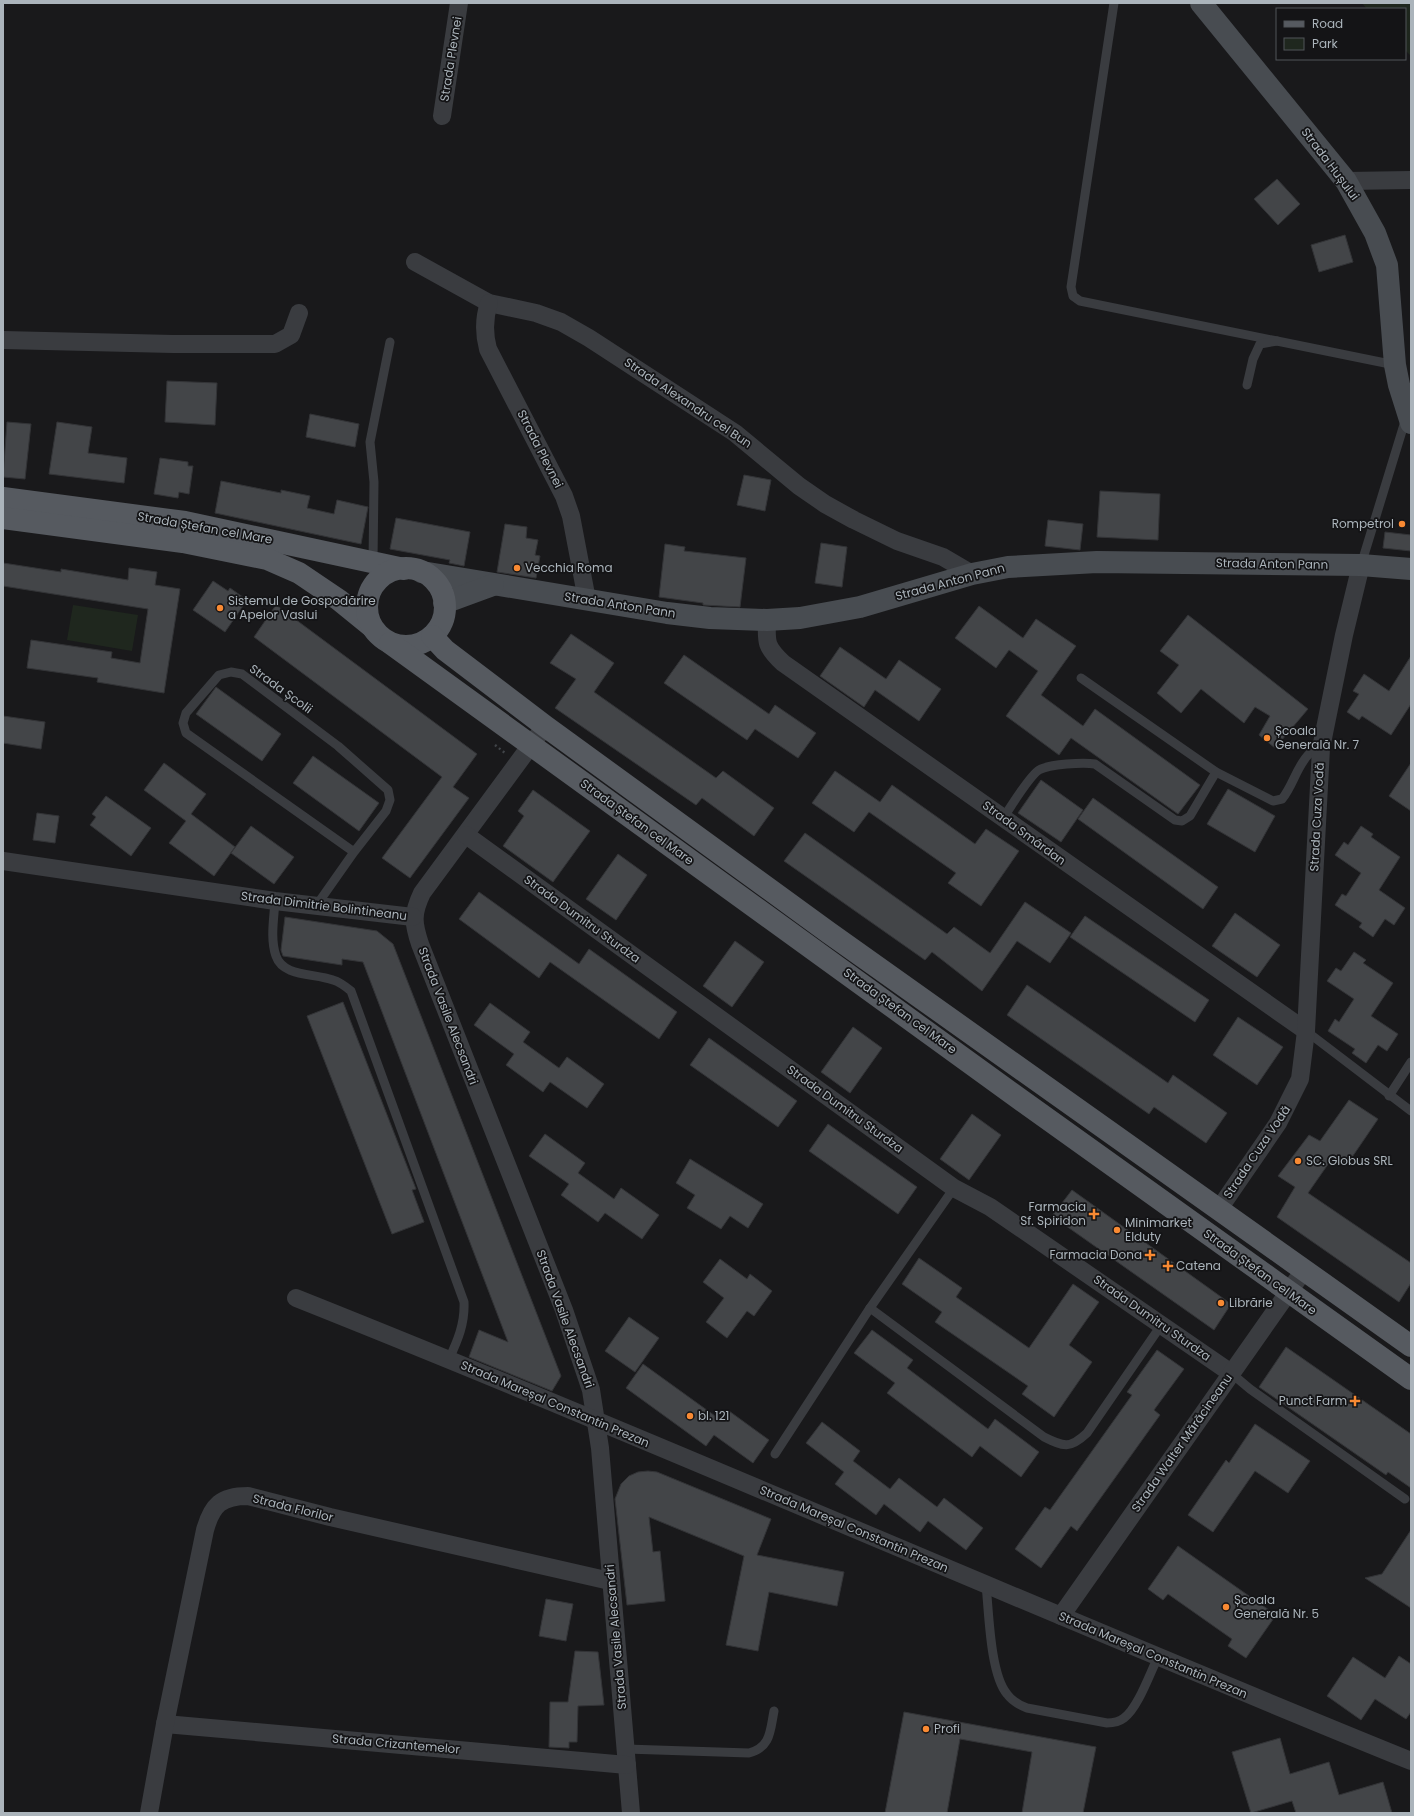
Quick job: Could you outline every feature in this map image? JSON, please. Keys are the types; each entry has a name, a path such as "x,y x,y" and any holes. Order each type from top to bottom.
{"main road":[{"name":"Strada Hușului","path":"1201,3 1346,181 1376,233 1387,265 1395,365 1409,418"},
{"name":"Strada Ștefan cel Mare","path":"3,498 185,522 413,570"},
{"name":"Strada Ștefan cel Mare","path":"3,518 183,542 267,559 299,573 339,600 371,626"},
{"name":"Strada Anton Pann","path":"413,570 587,600 710,618 767,620 800,618 860,607 972,574 1008,567 1097,562 1361,564 1411,569"},
{"path":"413,570 433,580 440,590 444,603 443,615 439,627 432,636 412,646 400,646 390,643 379,636 371,626 367,613 368,600 372,588 380,578 391,571 413,570"},
{"path":"444,603 494,584"},
{"name":"Strada Ștefan cel Mare","path":"432,636 445,650 545,726 828,932 1411,1346"},
{"name":"Strada Ștefan cel Mare","path":"390,643 1411,1379"}],"street":[{"name":"Strada Plevnei","path":"442,116 460,3"},
{"path":"1346,181 1411,180"},
{"name":"Strada Alexandru cel Bun","path":"415,262 489,303 536,313 561,322 589,338 735,432 799,486 825,504 897,541 943,557 972,574"},
{"name":"Strada Plevnei","path":"489,303 485,324 485,337 488,349 564,496 571,516 587,600"},
{"path":"3,340 173,344 275,344 291,335 299,313"},
{"name":"Strada Cuza Vodă","path":"1219,1209 1278,1123 1290,1102 1300,1079 1306,1031 1321,748 1344,635 1361,564"},
{"name":"Strada Smârdan","path":"767,620 766,642 771,652 783,663 1306,1031"},
{"name":"Strada Dimitrie Bolintineanu","path":"3,861 316,906 413,918 416,904 422,893 545,726"},
{"name":"Strada Dumitru Sturdza","path":"466,835 954,1188 990,1207 1162,1324 1231,1373"},
{"name":"Strada Vasile Alecsandri","path":"413,918 420,944 564,1310 584,1366 597,1421 631,1813"},
{"name":"Strada Walter Mărăcineanu","path":"1062,1616 1304,1270"},
{"name":"Strada Mareșal Constantin Prezan","path":"296,1298 449,1359 1158,1657 1411,1761"},
{"name":"Strada Florilor","path":"150,1813 165,1724 204,1530 210,1513 220,1502 234,1496 248,1496 330,1517 610,1582"},
{"name":"Strada Crizantemelor","path":"165,1724 627,1757"}],"lane":[{"path":"1114,3 1071,287 1073,296 1080,301 1395,365"},
{"path":"1247,385 1253,359 1260,344 1277,340"},
{"path":"373,562 374,482 370,442 390,342"},
{"name":"Strada Cuza Vodă","path":"1361,564 1409,418"},
{"name":"Strada Școlii","path":"316,906 354,852 386,812 390,800 388,790 338,746 242,674 231,672 219,675 186,713 183,723 186,733 354,852"},
{"path":"1081,678 1216,772 1273,801 1282,799 1289,791 1300,768 1310,753 1321,748"},
{"path":"1003,818 1033,776 1040,770 1086,763 1095,764 1175,820 1182,821 1190,816 1216,772"},
{"path":"275,900 273,940 275,955 280,965 291,971 331,979 342,983 351,990 464,1302 465,1316 462,1331 449,1359"},
{"path":"1306,1031 1389,1096 1411,1111"},
{"path":"1389,1096 1411,1062"},
{"path":"775,1454 870,1308 954,1188"},
{"path":"870,1308 1044,1437 1056,1444 1068,1446 1078,1442 1087,1433 1162,1324"},
{"path":"1231,1373 1250,1389 1405,1499"},
{"path":"986,1585 995,1666 1000,1681 1006,1694 1016,1703 1027,1708 1107,1723 1116,1722 1126,1717 1133,1708 1158,1657"},
{"path":"627,1757 754,1752 759,1750 769,1738 774,1711"}],"path":[{"path":"493,744 517,764"}],"green space":[{"path":"1362,3 1411,3 1411,56 1406,51 1406,8 1366,8"},
{"path":"73,605 138,615 132,651 67,640"}],"building":[{"path":"1277,179 1300,204 1278,225 1254,199"},
{"path":"1345,235 1353,262 1319,272 1311,245"},
{"path":"167,381 217,383 215,425 165,422"},
{"path":"310,414 359,424 355,447 306,437"},
{"path":"7,422 31,424 25,479 3,477"},
{"path":"57,422 92,427 88,453 127,458 124,483 49,474"},
{"path":"160,458 188,462 188,466 193,466 189,494 179,492 178,498 154,494"},
{"path":"744,475 771,480 765,511 737,505"},
{"path":"221,481 281,493 281,490 310,496 307,508 334,514 337,500 368,507 361,544 215,513"},
{"path":"1100,491 1160,494 1158,540 1097,537"},
{"path":"396,518 470,532 464,566 449,563 450,560 390,549"},
{"path":"1048,520 1083,524 1080,550 1045,546"},
{"path":"505,524 527,527 526,538 538,540 535,555 540,556 536,578 497,572"},
{"path":"1385,532 1411,535 1411,551 1383,548"},
{"path":"821,543 847,547 842,587 815,583"},
{"path":"665,544 685,547 684,551 746,558 740,607 703,605 703,603 659,597"},
{"path":"3,563 61,572 61,569 128,580 129,568 157,572 155,585 180,589 164,693 97,682 98,678 27,668 31,640 112,652 111,658 140,663 148,609 3,586"},
{"path":"213,581 228,591 230,588 247,600 225,632 193,610"},
{"path":"276,605 477,754 453,787 469,798 410,878 382,858 442,777 254,637"},
{"path":"979,606 1023,638 1036,619 1076,646 1041,695 1083,726 1095,709 1200,785 1178,814 1071,738 1059,755 1006,716 1038,671 1009,650 996,668 955,638"},
{"path":"1188,615 1308,709 1275,748 1259,735 1270,716 1255,707 1244,723 1201,689 1181,713 1157,693 1179,665 1160,651"},
{"path":"571,634 614,663 594,692 716,778 723,771 774,808 754,836 702,798 696,805 555,708 576,679 550,663"},
{"path":"840,647 886,679 899,660 941,689 919,721 875,690 864,707 820,676"},
{"path":"684,655 769,714 775,705 816,733 798,758 755,729 747,740 664,683"},
{"path":"1411,656 1411,704 1391,735 1362,716 1359,720 1347,712 1359,694 1353,691 1364,674 1389,691"},
{"path":"216,687 281,734 262,761 196,714"},
{"path":"3,716 45,722 41,749 3,743"},
{"path":"313,756 379,803 359,831 293,783"},
{"path":"164,763 206,794 191,814 235,847 214,876 169,843 186,821 144,790"},
{"path":"1411,763 1411,811 1389,796"},
{"path":"835,771 880,802 892,785 975,844 986,829 1019,851 981,906 948,883 956,873 869,812 854,832 812,803"},
{"path":"1041,780 1083,810 1061,842 1018,813"},
{"path":"1228,789 1275,816 1255,852 1207,824"},
{"path":"533,790 590,831 553,882 503,846 524,816 518,811"},
{"path":"106,796 151,828 131,856 90,825 96,817 92,814"},
{"path":"1093,798 1218,887 1203,909 1078,819"},
{"path":"37,813 59,816 55,843 33,840"},
{"path":"251,826 294,857 274,884 231,853"},
{"path":"1361,826 1373,834 1371,837 1400,857 1379,890 1405,908 1394,925 1385,919 1373,937 1359,927 1362,923 1335,905 1342,894 1346,896 1361,873 1335,855 1344,842 1348,845"},
{"path":"805,833 947,934 954,927 990,953 1025,902 1071,933 1050,963 1017,941 982,991 932,952 925,960 784,861"},
{"path":"618,854 647,875 616,920 586,899"},
{"path":"479,892 579,964 589,949 677,1012 659,1039 550,962 539,978 459,919"},
{"path":"1235,913 1280,945 1257,977 1212,946"},
{"path":"1085,916 1209,1000 1195,1022 1070,937"},
{"path":"285,917 377,931 393,944 561,1376 552,1391 469,1357 479,1330 508,1342 363,962 342,959 342,965 283,956 281,950"},
{"path":"735,941 764,962 732,1007 703,986"},
{"path":"1354,952 1366,960 1363,963 1393,983 1371,1016 1398,1034 1387,1051 1378,1045 1366,1063 1352,1053 1355,1049 1328,1031 1335,1019 1339,1022 1354,999 1327,981 1336,968 1341,971"},
{"path":"1027,985 1168,1083 1173,1075 1227,1113 1206,1143 1154,1107 1149,1114 1007,1015"},
{"path":"343,1002 416,1189 412,1190 424,1222 392,1234 307,1016"},
{"path":"490,1003 530,1032 523,1042 559,1068 567,1057 604,1084 587,1108 550,1082 543,1092 506,1065 514,1054 474,1025"},
{"path":"1238,1017 1283,1047 1257,1085 1213,1055"},
{"path":"853,1027 882,1048 850,1093 821,1072"},
{"path":"709,1038 797,1101 778,1127 690,1065"},
{"path":"1349,1100 1378,1119 1346,1166 1333,1157 1308,1193 1411,1263 1411,1283 1399,1302 1277,1217 1295,1187 1278,1176 1309,1135 1320,1141"},
{"path":"972,1114 1001,1135 969,1180 940,1159"},
{"path":"828,1124 917,1187 898,1214 809,1151"},
{"path":"545,1134 585,1163 578,1173 614,1199 621,1188 659,1215 642,1239 605,1213 598,1222 561,1195 569,1184 529,1156"},
{"path":"690,1159 763,1204 748,1228 730,1216 721,1229 687,1208 695,1195 676,1183"},
{"path":"1072,1190 1231,1304 1214,1330 1052,1216"},
{"path":"919,1258 962,1288 956,1297 1029,1348 1073,1284 1099,1302 1069,1345 1092,1362 1054,1417 1022,1394 1028,1386 935,1322 942,1312 902,1284"},
{"path":"720,1259 747,1279 750,1274 772,1291 754,1316 747,1311 727,1338 706,1322 724,1298 703,1282"},
{"path":"629,1317 659,1338 635,1372 605,1351"},
{"path":"872,1330 913,1360 907,1368 988,1429 995,1419 1039,1452 1021,1477 980,1446 972,1457 887,1393 895,1383 854,1353"},
{"path":"1286,1347 1411,1434 1411,1488 1388,1472 1386,1475 1259,1387"},
{"path":"1157,1350 1184,1369 1154,1410 1160,1415 1077,1531 1071,1526 1041,1568 1015,1549 1045,1507 1050,1510 1132,1395 1127,1392"},
{"name":"bl. 121","path":"643,1364 722,1421 729,1411 769,1440 753,1463 714,1435 706,1446 626,1388"},
{"path":"822,1422 860,1451 853,1461 890,1489 899,1478 937,1507 944,1498 983,1528 966,1550 928,1521 920,1532 884,1504 876,1515 835,1484 844,1472 806,1443"},
{"path":"1255,1424 1310,1461 1288,1493 1255,1471 1213,1532 1188,1515 1226,1460 1229,1463"},
{"path":"638,1472 657,1472 771,1519 757,1555 844,1572 837,1606 769,1592 758,1651 726,1645 744,1556 649,1517 653,1552 660,1551 665,1601 627,1605 615,1499 621,1484 629,1476"},
{"path":"1411,1530 1411,1608 1365,1578 1382,1574"},
{"name":"Școala Generală Nr. 5","path":"1178,1546 1276,1615 1246,1658 1228,1646 1232,1639 1168,1594 1163,1600 1148,1589"},
{"path":"546,1599 573,1604 566,1641 539,1636"},
{"path":"575,1651 598,1652 604,1705 578,1706 577,1742 569,1742 569,1748 549,1747 550,1702 568,1702"},
{"path":"1399,1656 1411,1664 1411,1712 1406,1719 1375,1699 1361,1720 1327,1696 1353,1657 1385,1678"},
{"path":"904,1712 1096,1747 1083,1813 1022,1813 1032,1752 960,1739 947,1813 885,1813"},
{"path":"1280,1738 1290,1774 1329,1762 1339,1795 1383,1782 1392,1813 1296,1813 1292,1801 1251,1813 1232,1752"}],"place":[{"name":"Rompetrol","path":"1402,524"},
{"name":"Vecchia Roma","path":"517,568"},
{"name":"Sistemul de Gospodărire a Apelor Vaslui","path":"220,608"},
{"name":"Școala Generală Nr. 7","path":"1267,738"},
{"name":"SC. Globus SRL","path":"1298,1161"},
{"name":"Farmacia Sf. Spiridon","path":"1094,1214"},
{"name":"Minimarket Elduty","path":"1117,1230"},
{"name":"Farmacia Dona","path":"1150,1255"},
{"name":"Catena","path":"1168,1266"},
{"name":"Librărie","path":"1221,1303"},
{"name":"Punct Farm","path":"1355,1401"},
{"name":"bl. 121","path":"690,1416"},
{"name":"Școala Generală Nr. 5","path":"1226,1607"},
{"name":"Profi","path":"926,1729"}]}
